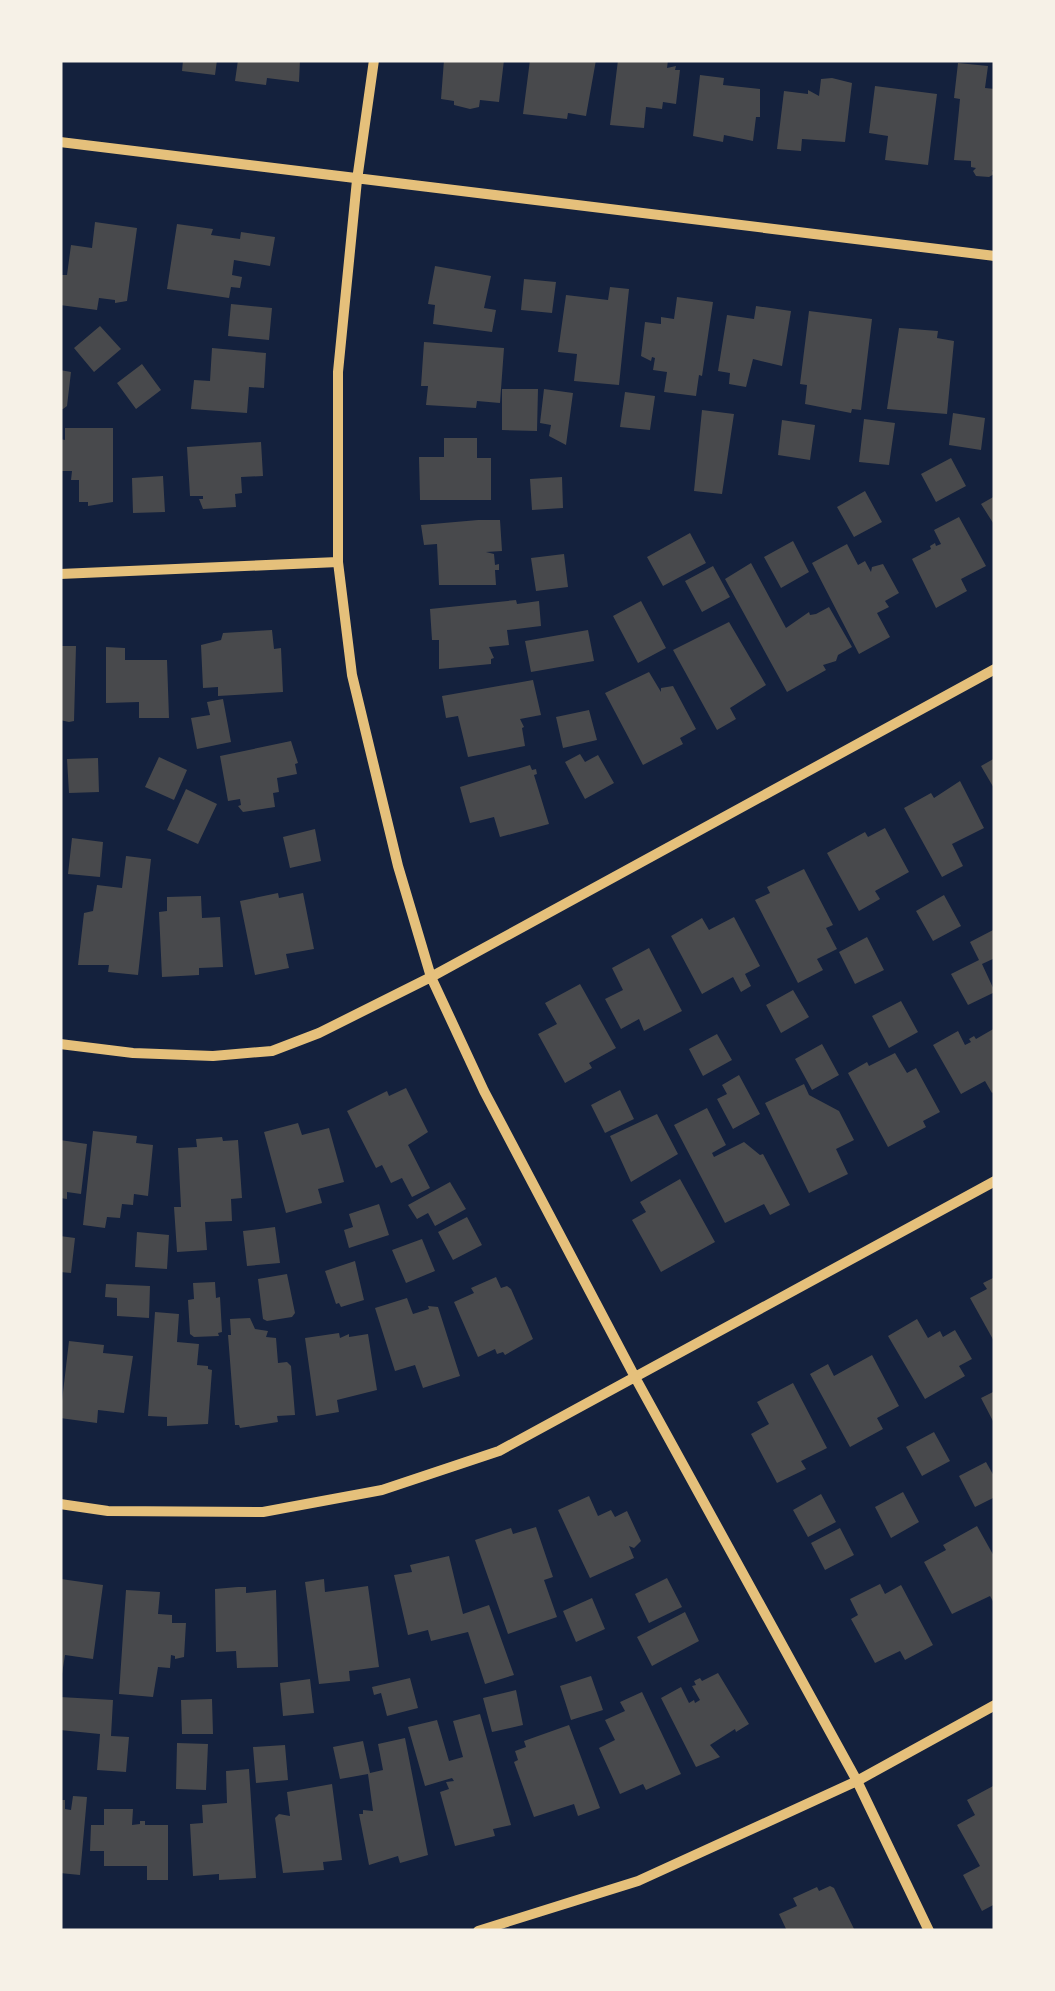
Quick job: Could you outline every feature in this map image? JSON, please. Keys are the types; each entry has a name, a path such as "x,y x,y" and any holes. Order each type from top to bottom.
{"street":[{"path":"374,60 357,180 338,372 338,562 352,675 398,866 430,976 484,1091 636,1378 857,1781 929,1931"},
{"path":"60,142 995,256"},
{"path":"60,574 338,562"},
{"path":"60,1044 133,1053 213,1056 272,1050 319,1033 995,669"},
{"path":"60,1504 108,1511 263,1512 382,1490 500,1451 995,1181"},
{"path":"478,1931 638,1881 857,1781 995,1705"}],"building":[{"path":"183,60 217,60 215,75 182,71"},
{"path":"238,60 300,60 299,82 267,78 266,85 235,81"},
{"path":"444,60 504,60 499,102 480,100 479,107 470,109 441,99"},
{"path":"530,60 596,60 586,116 568,113 567,119 523,114"},
{"path":"618,60 668,60 667,68 676,66 675,70 680,70 676,104 663,102 662,109 646,107 644,128 610,125"},
{"path":"958,63 988,66 985,88 995,89 995,171 989,177 976,176 971,161 954,160 960,99 954,98"},
{"path":"700,75 724,78 723,85 760,89 760,117 756,117 753,141 724,135 723,142 693,136"},
{"path":"821,79 852,83 845,142 802,139 801,151 777,149 784,91 808,94 808,90 819,96"},
{"path":"875,86 937,94 928,165 885,160 888,136 869,133"},
{"path":"95,222 137,228 127,301 115,303 99,298 97,310 60,305 60,275 67,275 71,245 92,248"},
{"path":"177,224 213,229 211,235 240,239 241,232 275,237 270,266 234,260 232,275 242,277 240,288 231,287 229,298 167,289"},
{"path":"435,266 491,276 484,308 496,310 492,332 433,324 435,305 428,304"},
{"path":"524,279 556,282 552,313 521,310"},
{"path":"610,287 629,289 619,385 574,381 577,354 558,352 566,295 608,300"},
{"path":"677,297 713,302 696,396 664,392 667,372 653,370 655,358 651,361 641,356 645,322 661,324 661,317 674,319"},
{"path":"231,304 272,308 269,340 228,336"},
{"path":"756,306 791,311 782,366 753,359 746,387 729,384 730,373 718,371 727,315 754,319"},
{"path":"809,311 872,319 861,410 852,409 851,413 805,404 807,385 800,384"},
{"path":"100,326 121,349 94,372 74,348"},
{"path":"899,328 938,331 937,338 954,341 947,414 887,409"},
{"path":"424,342 504,348 500,403 477,401 476,408 426,405 428,386 421,386"},
{"path":"212,348 266,353 264,388 249,387 247,413 191,409 194,380 210,381"},
{"path":"142,364 161,390 136,409 117,383"},
{"path":"60,370 71,372 67,406 63,409 60,409"},
{"path":"502,389 538,389 537,431 502,430"},
{"path":"544,389 573,393 566,445 549,436 551,425 540,423"},
{"path":"625,392 655,396 650,430 620,427"},
{"path":"702,410 734,414 722,494 694,491"},
{"path":"953,413 985,418 981,450 949,445"},
{"path":"864,419 895,423 889,465 859,462"},
{"path":"782,420 815,425 810,460 778,455"},
{"path":"65,428 113,428 113,502 88,506 88,502 79,502 79,480 71,480 72,471 60,471 60,439 65,440"},
{"path":"444,438 477,438 477,458 491,458 491,500 420,500 419,457 444,457"},
{"path":"261,442 263,476 241,477 242,493 235,494 236,507 203,509 199,499 203,496 190,496 187,447"},
{"path":"951,458 966,486 936,502 921,474"},
{"path":"163,476 165,512 133,513 132,478"},
{"path":"562,477 563,508 532,510 530,479"},
{"path":"865,491 882,522 854,537 837,507"},
{"path":"995,496 995,526 981,504"},
{"path":"959,517 986,566 961,579 967,591 936,608 912,559 935,543 941,544 934,530"},
{"path":"500,520 502,551 486,552 494,554 495,565 499,564 499,570 495,570 496,585 439,585 437,544 424,545 421,525"},
{"path":"690,533 706,563 663,586 647,557"},
{"path":"793,541 809,572 781,588 764,557"},
{"path":"847,544 858,565 865,561 871,572 872,567 883,564 899,593 885,601 889,607 877,613 890,637 859,654 812,563"},
{"path":"564,554 568,587 536,591 531,558"},
{"path":"751,563 786,628 809,612 816,614 829,607 852,647 838,655 836,661 823,665 826,670 787,692 725,579"},
{"path":"713,566 730,597 702,612 685,581"},
{"path":"516,600 517,604 539,601 541,626 507,630 509,645 489,647 494,658 491,664 439,669 439,640 432,640 430,609"},
{"path":"641,601 666,648 638,663 613,616"},
{"path":"729,622 766,685 730,708 736,719 717,730 673,650"},
{"path":"272,630 274,649 281,648 283,692 218,696 218,687 203,688 201,645 221,640 223,633"},
{"path":"588,630 594,661 531,672 525,641"},
{"path":"60,646 76,646 74,721 69,722 60,720"},
{"path":"106,647 125,648 125,660 167,660 169,718 139,718 139,702 106,703"},
{"path":"649,672 661,692 661,688 673,686 696,729 680,738 683,744 643,765 605,693"},
{"path":"533,680 541,715 520,719 525,746 468,757 458,716 446,718 442,696"},
{"path":"223,699 231,742 197,749 191,718 210,715 207,702"},
{"path":"589,710 597,740 563,748 556,717"},
{"path":"291,741 297,774 277,778 275,807 243,812 238,806 240,799 228,801 220,756"},
{"path":"580,754 585,762 598,755 614,783 585,799 565,762"},
{"path":"159,757 187,770 174,800 145,787"},
{"path":"98,758 99,792 69,793 67,759"},
{"path":"995,758 995,790 981,766"},
{"path":"530,765 532,770 536,769 534,775 549,824 500,837 494,817 470,823 460,787"},
{"path":"960,781 984,828 952,844 963,866 942,877 904,808 931,793 934,798"},
{"path":"186,789 217,804 198,844 167,830"},
{"path":"885,828 909,872 875,891 880,899 859,911 827,853 865,832 868,837"},
{"path":"315,829 321,861 290,868 283,837"},
{"path":"72,838 103,842 100,877 68,874"},
{"path":"126,856 151,859 138,975 108,972 109,965 78,965 84,913 93,911 97,885 122,888"},
{"path":"804,869 833,925 826,928 837,949 817,959 823,970 798,983 755,900 770,893 767,887"},
{"path":"278,893 279,898 303,893 314,949 286,954 289,968 255,975 240,901"},
{"path":"944,895 961,926 933,941 916,911"},
{"path":"201,896 202,918 220,917 223,967 199,968 199,975 162,977 159,912 167,911 167,897"},
{"path":"734,917 760,966 745,974 751,986 741,992 733,977 702,994 671,936 702,918 709,930"},
{"path":"995,929 995,958 982,964 995,992 968,1005 951,974 979,960 970,942"},
{"path":"867,937 884,970 855,984 839,952"},
{"path":"649,948 682,1011 644,1031 639,1019 621,1029 605,999 623,990 612,968"},
{"path":"580,984 616,1048 565,1083 538,1034 557,1024 545,1003"},
{"path":"793,990 809,1017 781,1033 766,1005"},
{"path":"901,1001 918,1032 889,1048 872,1016"},
{"path":"995,1028 995,1091 992,1093 985,1081 961,1094 933,1045 958,1031 965,1045 974,1036 976,1039"},
{"path":"717,1034 732,1060 703,1076 689,1049"},
{"path":"822,1044 839,1075 812,1090 795,1059"},
{"path":"895,1053 907,1073 916,1068 940,1112 923,1121 926,1127 888,1147 848,1073"},
{"path":"739,1075 760,1114 733,1129 717,1099 727,1094 722,1085"},
{"path":"804,1084 809,1095 839,1111 854,1140 836,1149 848,1174 809,1193 765,1103"},
{"path":"406,1088 428,1132 408,1145 430,1188 412,1197 402,1178 391,1183 382,1165 376,1168 347,1111 387,1091 389,1096"},
{"path":"620,1090 634,1119 605,1133 591,1105"},
{"path":"707,1108 726,1145 712,1153 714,1157 744,1142 763,1154 790,1205 770,1215 764,1204 725,1223 674,1125"},
{"path":"657,1114 678,1154 631,1182 610,1136"},
{"path":"298,1123 302,1135 329,1128 344,1182 318,1189 322,1203 286,1213 264,1132"},
{"path":"93,1131 137,1136 136,1143 153,1145 148,1196 134,1194 133,1205 122,1204 120,1218 107,1217 105,1228 83,1225"},
{"path":"222,1137 223,1141 238,1140 242,1198 231,1199 232,1221 205,1222 207,1250 177,1252 174,1207 181,1207 178,1148 197,1147 196,1139"},
{"path":"60,1140 87,1144 81,1194 67,1192 67,1199 60,1198"},
{"path":"680,1179 715,1242 661,1272 632,1220 646,1212 640,1202"},
{"path":"450,1182 466,1209 435,1226 428,1213 417,1219 408,1205"},
{"path":"379,1204 389,1235 349,1248 344,1230 353,1227 349,1214"},
{"path":"467,1217 482,1245 453,1260 438,1232"},
{"path":"275,1227 280,1263 247,1266 243,1231"},
{"path":"137,1232 169,1235 167,1269 135,1267"},
{"path":"60,1236 75,1238 71,1273 60,1272"},
{"path":"422,1239 435,1271 406,1283 392,1250"},
{"path":"355,1261 364,1300 341,1307 336,1304 325,1271"},
{"path":"287,1274 295,1313 292,1317 267,1321 263,1319 258,1279"},
{"path":"496,1277 501,1288 511,1289 533,1339 505,1355 497,1354 495,1349 478,1357 454,1302 474,1293 471,1288"},
{"path":"995,1277 995,1343 970,1298 987,1289 983,1283"},
{"path":"215,1282 222,1332 219,1336 194,1337 190,1334 188,1300 194,1299 193,1283"},
{"path":"106,1284 150,1286 149,1318 117,1316 117,1298 105,1297"},
{"path":"407,1298 413,1314 429,1309 428,1306 438,1307 460,1376 423,1388 415,1365 395,1371 375,1308"},
{"path":"155,1312 179,1314 177,1342 199,1344 197,1365 212,1370 208,1424 167,1426 167,1417 148,1416"},
{"path":"250,1318 255,1329 268,1331 266,1337 276,1338 278,1363 291,1366 295,1415 277,1416 278,1422 240,1428 235,1425 228,1335 230,1319"},
{"path":"917,1319 928,1338 940,1331 943,1337 955,1330 972,1359 959,1366 965,1376 925,1399 888,1336"},
{"path":"339,1333 340,1338 368,1334 377,1390 337,1400 339,1412 316,1416 305,1338"},
{"path":"69,1341 104,1345 103,1353 133,1356 124,1413 98,1410 97,1423 60,1418"},
{"path":"872,1355 899,1406 877,1418 883,1429 850,1447 810,1374 828,1364 834,1376"},
{"path":"793,1383 827,1448 801,1461 806,1469 777,1483 751,1434 769,1424 757,1402"},
{"path":"995,1391 995,1425 981,1398"},
{"path":"934,1432 950,1461 922,1476 906,1447"},
{"path":"986,1462 995,1478 995,1497 975,1507 959,1476"},
{"path":"903,1492 919,1522 891,1538 875,1507"},
{"path":"821,1494 836,1522 808,1537 793,1510"},
{"path":"589,1496 598,1516 611,1510 615,1517 627,1511 641,1541 634,1548 629,1546 634,1558 590,1578 558,1510"},
{"path":"977,1526 995,1558 995,1605 990,1596 952,1614 924,1562 946,1550 943,1545"},
{"path":"536,1527 553,1577 544,1580 557,1617 508,1634 475,1540 511,1528 513,1534"},
{"path":"840,1528 854,1555 825,1570 811,1543"},
{"path":"449,1556 463,1614 489,1605 514,1675 485,1684 468,1632 431,1641 428,1630 408,1635 394,1575 412,1572 410,1565"},
{"path":"667,1578 682,1607 649,1623 635,1594"},
{"path":"61,1579 103,1585 93,1659 65,1655 62,1674"},
{"path":"324,1579 325,1592 368,1586 379,1667 349,1671 350,1681 319,1684 305,1582"},
{"path":"880,1584 885,1594 901,1585 933,1645 905,1660 900,1651 875,1663 851,1619 858,1615 850,1599"},
{"path":"246,1587 246,1593 276,1590 278,1667 237,1668 236,1651 216,1652 215,1589"},
{"path":"126,1590 160,1592 158,1614 172,1615 172,1623 186,1623 184,1657 175,1659 171,1655 170,1668 158,1667 153,1697 119,1694"},
{"path":"592,1598 605,1629 576,1642 563,1611"},
{"path":"685,1612 699,1641 652,1666 637,1637"},
{"path":"718,1673 749,1724 710,1745 720,1757 696,1767 661,1698 681,1687 689,1703 695,1703 700,1700 692,1686 696,1685 694,1681"},
{"path":"591,1676 603,1710 571,1720 560,1686"},
{"path":"410,1678 418,1708 387,1716 381,1693 374,1695 372,1687"},
{"path":"310,1679 314,1713 283,1716 280,1683"},
{"path":"516,1690 523,1725 492,1732 483,1698"},
{"path":"642,1692 681,1774 646,1790 643,1784 620,1794 599,1748 615,1740 605,1720 625,1711 620,1702"},
{"path":"60,1697 113,1700 111,1736 129,1737 126,1772 97,1770 100,1734 60,1730"},
{"path":"212,1699 213,1734 182,1734 181,1700"},
{"path":"480,1714 511,1825 493,1829 495,1836 455,1846 440,1792 449,1789 446,1782 454,1781 452,1778 425,1786 408,1727 437,1720 449,1761 463,1757 453,1721"},
{"path":"569,1725 600,1808 578,1816 574,1804 534,1817 514,1762 518,1760 515,1751 526,1747 524,1741"},
{"path":"405,1738 428,1855 400,1863 398,1856 369,1865 359,1814 363,1810 373,1811 368,1774 340,1779 333,1747 363,1741 370,1773 383,1770 378,1744"},
{"path":"177,1743 208,1744 206,1790 176,1789"},
{"path":"285,1745 288,1780 256,1783 253,1747"},
{"path":"249,1769 256,1878 219,1880 219,1874 193,1876 190,1824 203,1823 202,1805 227,1803 226,1771"},
{"path":"332,1784 342,1860 323,1862 324,1870 283,1873 275,1818 279,1814 290,1816 287,1792"},
{"path":"995,1785 995,1904 982,1911 963,1875 980,1866 957,1825 975,1815 967,1800"},
{"path":"73,1796 87,1797 80,1875 60,1873 60,1800 65,1800 65,1809 71,1810"},
{"path":"104,1809 133,1809 132,1825 145,1821 145,1825 168,1825 168,1880 147,1880 147,1866 104,1866 104,1851 90,1851 91,1825 104,1825"},
{"path":"830,1886 855,1931 787,1931 779,1914 797,1906 793,1898 817,1887 819,1891"}]}
